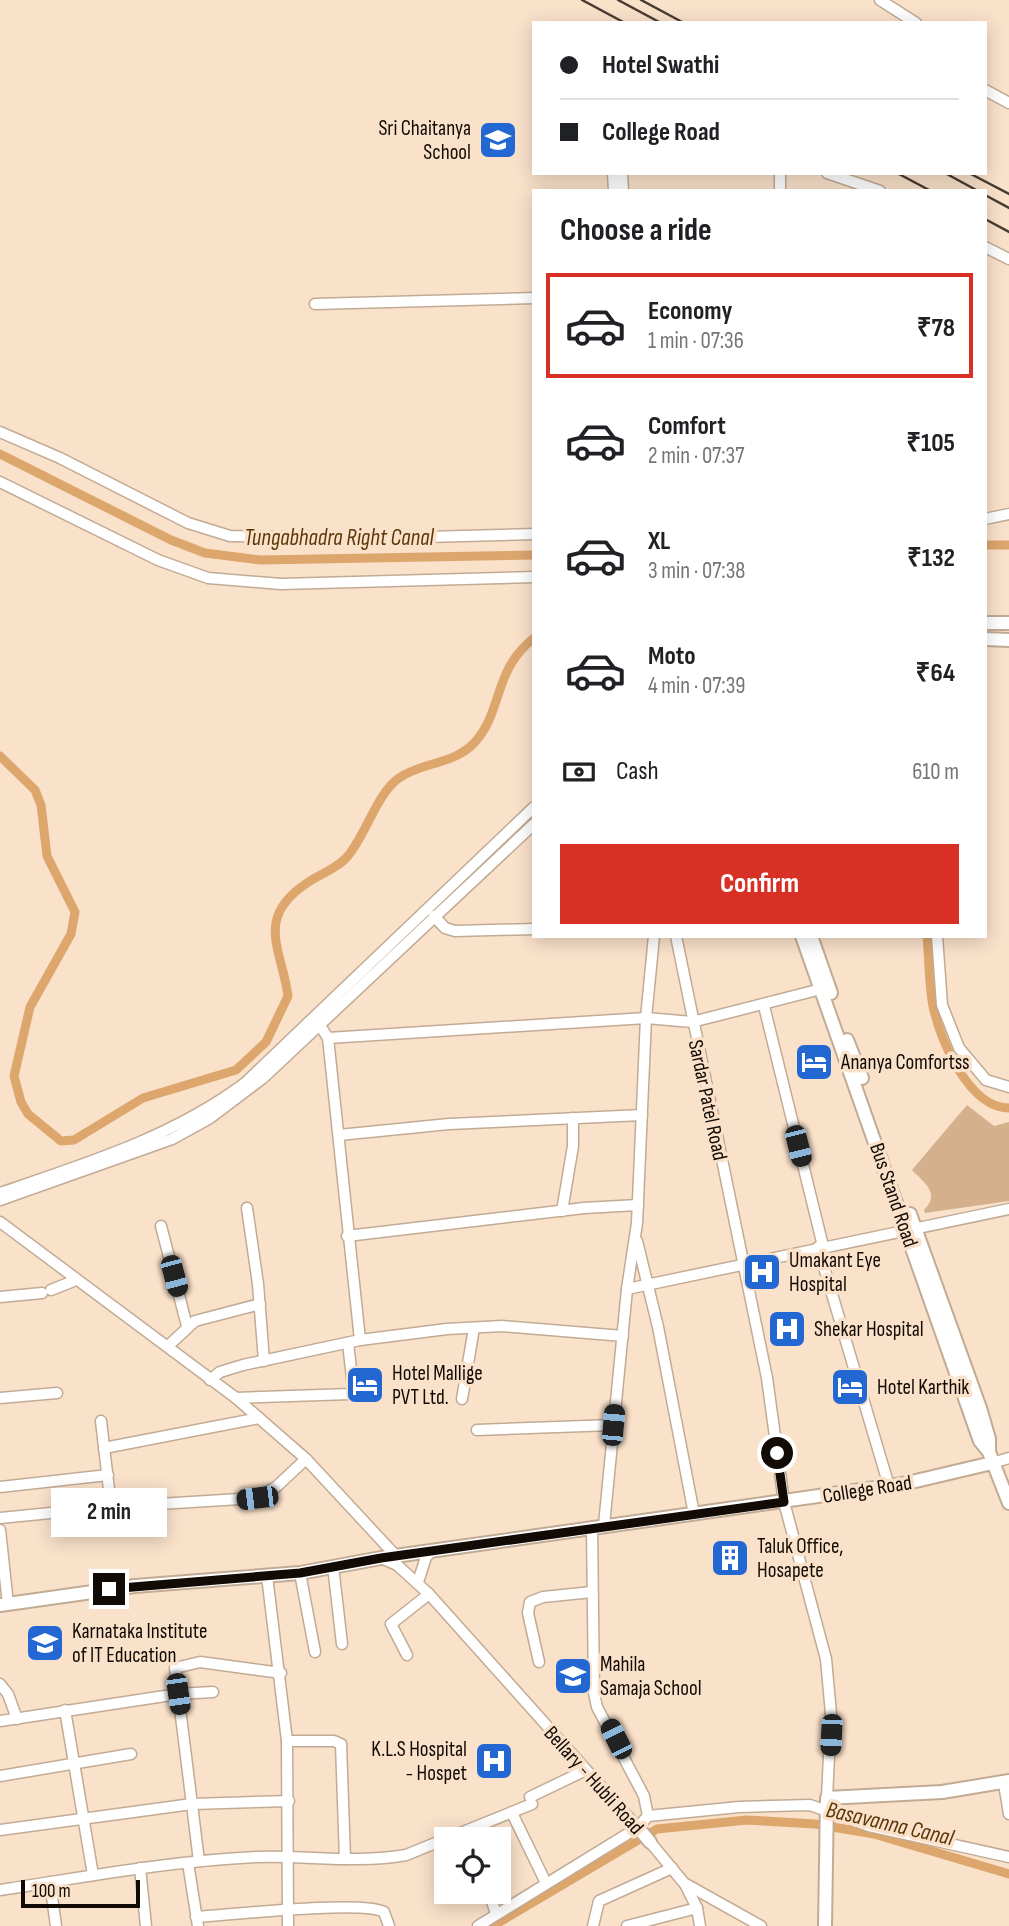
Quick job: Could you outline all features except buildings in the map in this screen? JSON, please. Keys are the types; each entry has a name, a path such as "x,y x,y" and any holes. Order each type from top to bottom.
{"main road":[{"path":"987,623 1009,623"},
{"path":"987,639 1009,639"},
{"name":"Bus Stand Road","path":"803,938 825,988 911,1230 980,1408 989,1439 990,1457 1009,1503"},
{"name":"Bus Stand Road","path":"812,938 825,988"},
{"name":"College Road","path":"4,1604 135,1586 300,1573 381,1558 598,1526 784,1502 942,1475 990,1457"},
{"path":"825,1926 827,1809 1007,1782"},
{"name":"Bellary - Hubli Road","path":"638,1829 650,1842"}],"street":[{"path":"880,0 913,21"},
{"path":"987,91 1009,103"},
{"path":"833,175 874,189"},
{"path":"987,248 1009,259"},
{"path":"315,304 532,298"},
{"path":"0,432 60,458 188,523 230,536 388,538 532,534"},
{"path":"0,482 158,560 208,578 281,584 532,577"},
{"path":"987,519 1009,514"},
{"path":"0,1193 155,1136 221,1101 244,1083 532,809"},
{"path":"0,1200 172,1139 210,1118 263,1078 532,826"},
{"path":"434,916 446,928 455,931 532,929"},
{"path":"648,1816 644,1796 597,1707 594,1693 592,1592 638,1205 646,1018 654,938"},
{"name":"Sardar Patel Road","path":"676,938 767,1378 784,1502 826,1659 831,1714 827,1809"},
{"path":"937,938 943,1005 959,1048 986,1080 1009,1087"},
{"path":"328,1038 646,1018 692,1022 764,1006 825,988"},
{"path":"764,1006 820,1247 888,1486"},
{"path":"319,1024 328,1038 360,1340"},
{"path":"339,1135 449,1124 642,1115"},
{"path":"562,1211 573,1146 573,1118"},
{"path":"347,1236 638,1205"},
{"path":"247,1208 260,1304 264,1361"},
{"path":"627,1289 1009,1209"},
{"path":"0,1222 236,1398 306,1459 396,1556"},
{"path":"161,1226 187,1326"},
{"path":"635,1234 648,1284 694,1514"},
{"path":"0,1297 47,1292 76,1280"},
{"path":"168,1346 187,1326 200,1319 260,1304"},
{"path":"210,1380 220,1372 360,1340 502,1326 623,1336"},
{"path":"463,1399 474,1328"},
{"path":"236,1398 350,1394 353,1387 348,1343"},
{"path":"0,1398 57,1393"},
{"path":"104,1448 259,1418"},
{"path":"102,1421 111,1507"},
{"path":"477,1430 613,1425"},
{"path":"990,1457 1009,1458"},
{"path":"0,1518 111,1507 257,1498 276,1487 306,1459"},
{"path":"0,1487 108,1475"},
{"path":"0,1530 4,1604"},
{"path":"418,1582 426,1557 432,1551"},
{"name":"Bellary - Hubli Road","path":"381,1558 397,1565 418,1582 638,1829"},
{"path":"333,1566 342,1644"},
{"path":"300,1573 315,1652"},
{"path":"267,1576 281,1673 287,1741 288,1926"},
{"path":"539,1662 528,1612 530,1602 542,1597 592,1592"},
{"path":"407,1655 391,1625 429,1594"},
{"path":"281,1673 191,1662 176,1668 192,1804 197,1922 287,1910 379,1909 387,1916 389,1926"},
{"path":"0,1684 8,1694 17,1719"},
{"path":"0,1721 178,1694 214,1692"},
{"path":"65,1710 93,1875"},
{"path":"287,1741 334,1741 341,1744 345,1859"},
{"path":"0,1776 131,1754"},
{"path":"485,1827 586,1770"},
{"path":"1007,1782 1009,1814"},
{"path":"0,1830 192,1804 289,1801"},
{"path":"478,1926 638,1829 648,1816 739,1807 810,1805 869,1826 1009,1857"},
{"path":"512,1812 546,1883"},
{"name":"Bellary - Hubli Road","path":"650,1842 684,1883 761,1926"},
{"path":"0,1890 193,1862 287,1858 345,1859 406,1855 434,1846"},
{"path":"140,1868 146,1926"},
{"path":"593,1926 599,1901 672,1868"},
{"path":"50,1882 56,1926"},
{"path":"684,1883 697,1908 700,1926"},
{"path":"493,1904 496,1914"},
{"path":"627,1926 697,1908"},
{"path":"675,1926 676,1914"}],"shaded area":[{"path":"967,1105 994,1126 1009,1122 1009,1201 925,1213 931,1193 912,1170"}],"waterway":[{"name":"Tungabhadra Right Canal","path":"0,454 171,540 205,553 260,560 532,555"},
{"name":"Tungabhadra Right Canal","path":"987,545 1009,545"},
{"path":"0,756 35,790 41,805 47,856 75,912 71,934 30,1007 14,1076 21,1102 28,1114 61,1141 74,1140 143,1098 236,1070 266,1042 288,996 275,935 281,909 291,896 307,883 347,857 384,794 399,778 458,755 475,742 490,717 511,663 532,640"},
{"path":"927,938 933,1006 950,1053 969,1085 981,1097 995,1105 1009,1108"},
{"name":"Basavanna Canal","path":"493,1926 657,1829 747,1820 815,1824 874,1834 1009,1874"}],"railway":[{"path":"582,0 621,21"},
{"path":"618,0 657,21"},
{"path":"641,0 680,21"},
{"path":"901,175 927,189"},
{"path":"949,175 974,189"},
{"path":"973,175 1009,194"},
{"path":"987,196 1009,208"},
{"path":"987,220 1009,232"}],"place":[{"name":"Sri Chaitanya School","path":"498,140"},
{"name":"Ananya Comfortss","path":"814,1062"},
{"name":"Umakant Eye Hospital","path":"762,1272"},
{"name":"Shekar Hospital","path":"787,1329"},
{"name":"Hotel Mallige PVT Ltd.","path":"365,1385"},
{"name":"Hotel Karthik","path":"850,1387"},
{"name":"Taluk Office, Hosapete","path":"730,1558"},
{"name":"Karnataka Institute of IT Education","path":"45,1643"},
{"name":"Mahila Samaja School","path":"573,1676"},
{"name":"K.L.S Hospital - Hospet","path":"494,1761"}],"route":[{"path":"109,1589 300,1573 381,1558 604,1525 784,1502 777,1453"}]}
